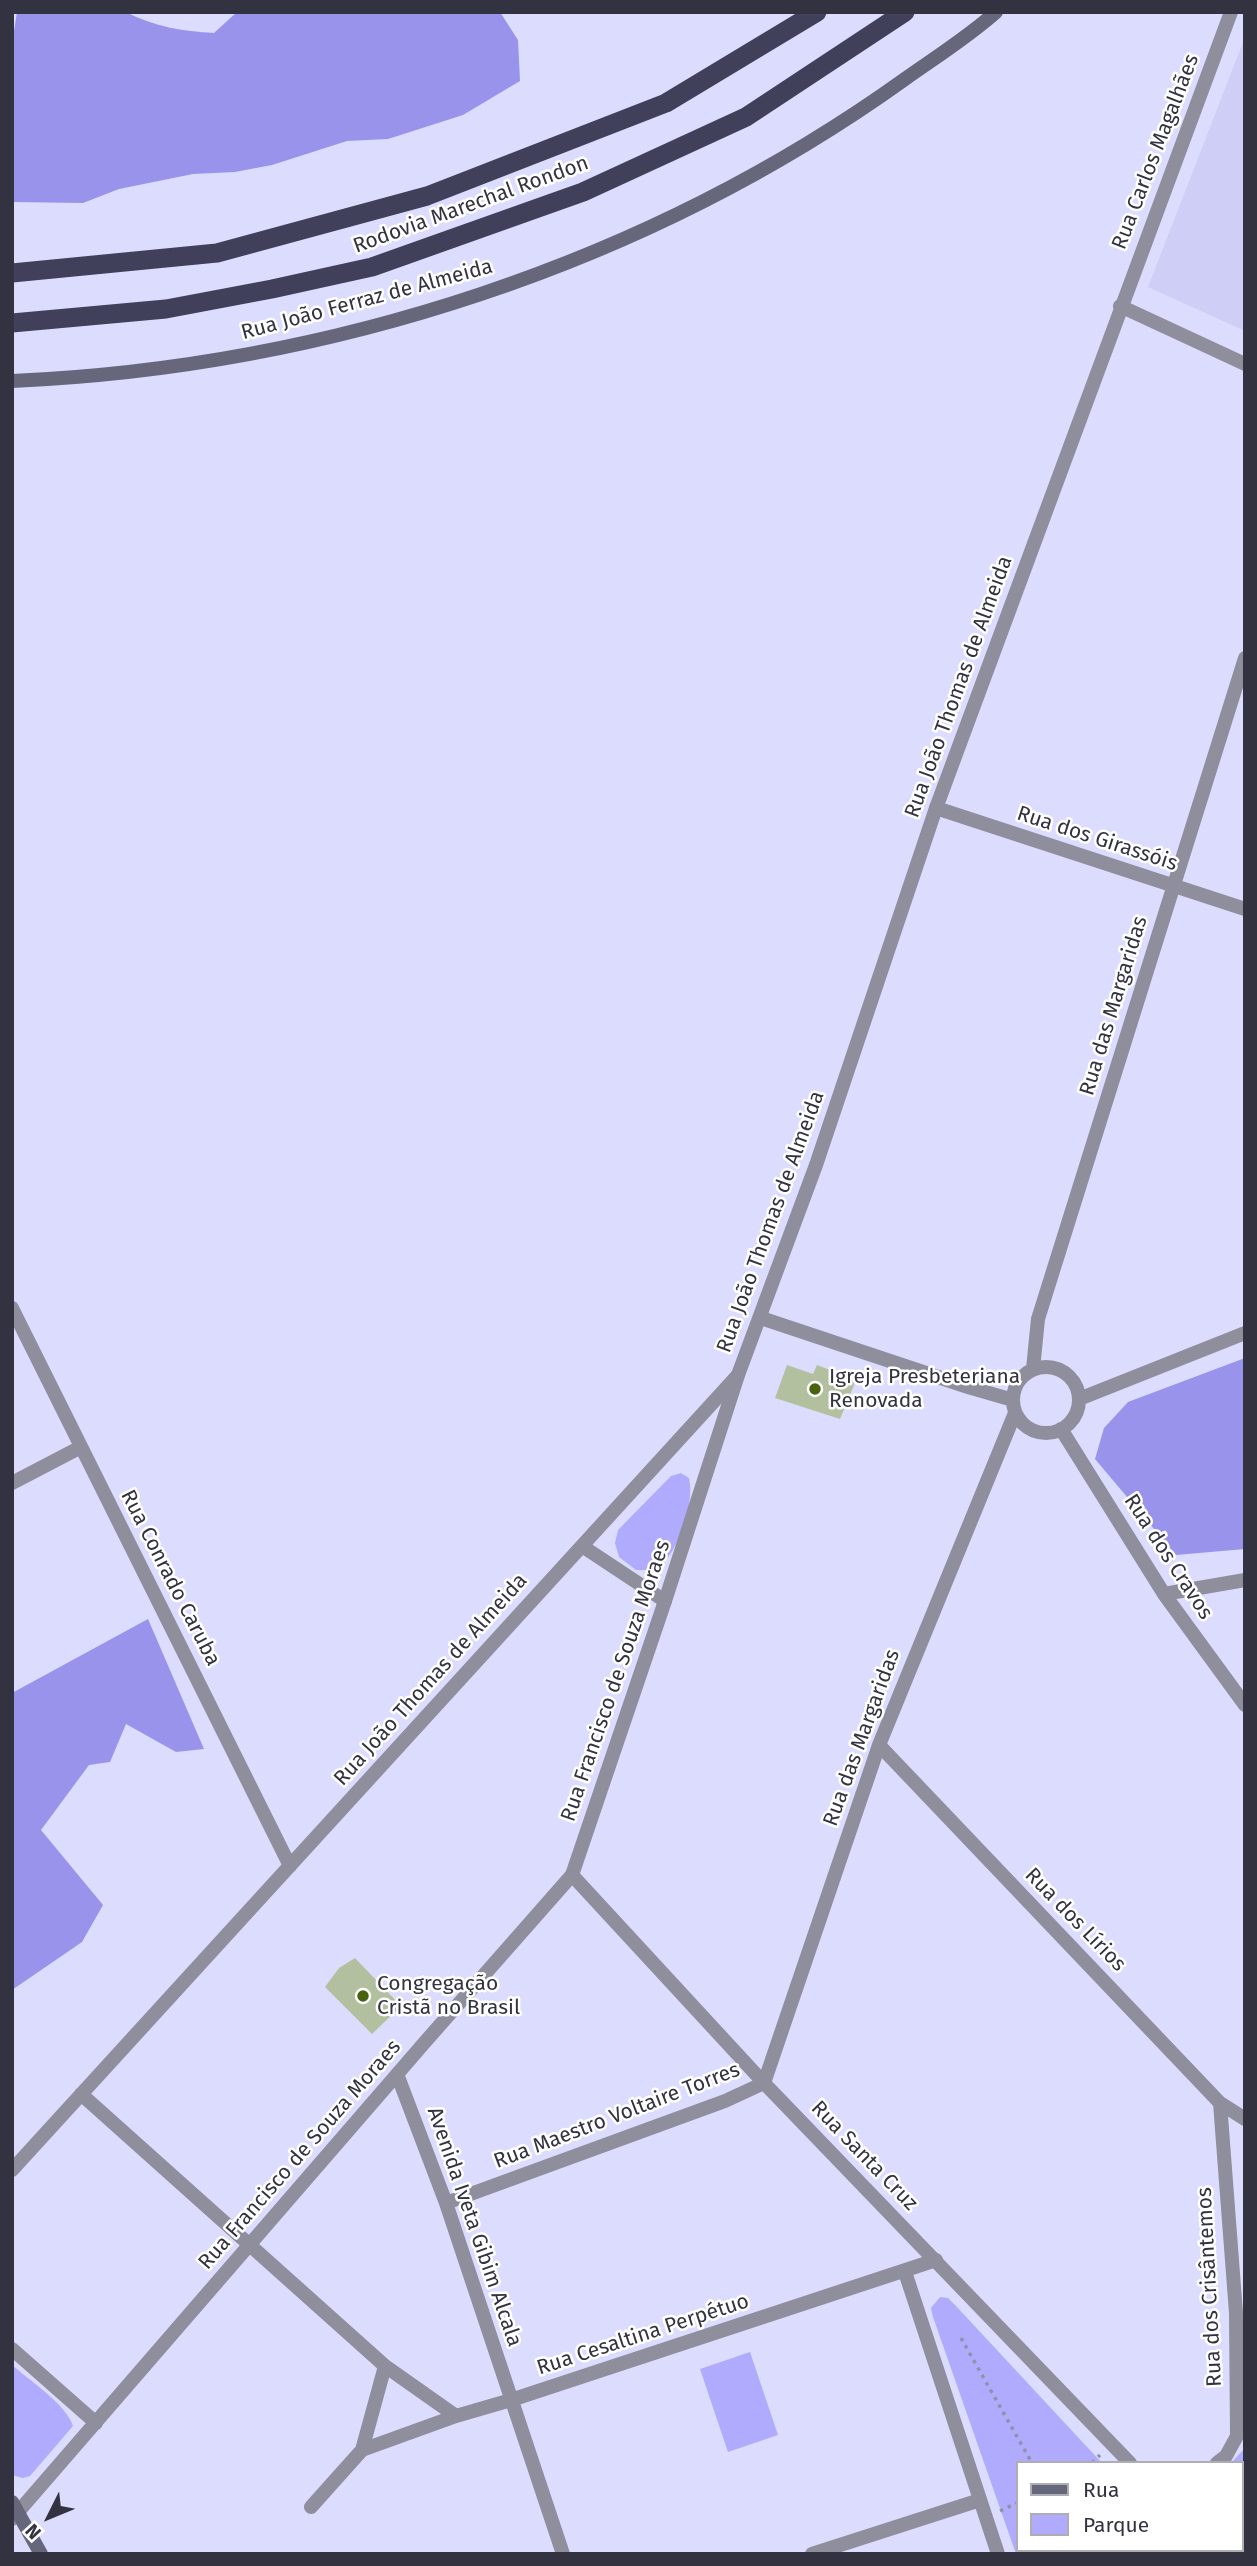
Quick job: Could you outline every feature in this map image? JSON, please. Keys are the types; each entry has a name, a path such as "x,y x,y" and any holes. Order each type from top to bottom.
{"highway":[{"name":"Rodovia Marechal Rondon","path":"12,273 217,253 427,197 666,103 817,12"},
{"name":"Rodovia Marechal Rondon","path":"12,323 166,309 372,267 583,192 746,117 905,12"}],"main road":[{"name":"Rua João Ferraz de Almeida","path":"12,381 91,378 219,361 343,333 461,302 558,266 673,217 787,157 880,97 996,12"},
{"path":"14,2511 41,2554"}],"street":[{"name":"Rua Carlos Magalhães","path":"1120,306 1231,12"},
{"path":"1120,306 1245,364"},
{"name":"Rua João Thomas de Almeida","path":"12,2170 738,1375 820,1152 936,808 1120,306"},
{"name":"Rua das Margaridas","path":"1033,1369 1038,1319 1245,658"},
{"name":"Rua dos Girassóis","path":"936,808 1245,909"},
{"name":"Rua Conrado Caruba","path":"12,1308 290,1866"},
{"path":"761,1318 968,1387 1014,1406 1029,1428 1038,1432 1049,1433 1061,1429 1075,1416 1079,1399 1072,1379 1063,1372 1054,1368 1033,1369 1018,1381 1014,1406"},
{"path":"1079,1399 1245,1333"},
{"name":"Rua Francisco de Souza Moraes","path":"14,2511 96,2423 572,1875 666,1601 738,1375"},
{"name":"Rua das Margaridas","path":"764,2083 879,1745 1014,1406"},
{"name":"Rua dos Cravos","path":"1061,1429 1164,1594 1245,1705"},
{"path":"12,1483 81,1447"},
{"path":"582,1546 666,1601"},
{"path":"1164,1594 1245,1580"},
{"name":"Rua dos Lírios","path":"879,1745 1220,2103 1245,2119"},
{"name":"Rua Santa Cruz","path":"572,1875 764,2083 1128,2461"},
{"name":"Avenida Iveta Gibim Alcala","path":"397,2074 446,2203 563,2554"},
{"name":"Rua Maestro Voltaire Torres","path":"446,2203 725,2101 764,2083"},
{"path":"81,2094 385,2366 456,2416"},
{"name":"Rua dos Crisântemos","path":"1220,2103 1236,2313 1237,2436 1226,2456 1220,2461"},
{"name":"Rua Cesaltina Perpétuo","path":"362,2450 456,2416 936,2260"},
{"path":"905,2272 998,2554"},
{"path":"12,2349 96,2423"},
{"name":"Rua Cesaltina Perpétuo","path":"312,2507 362,2450 385,2366"},
{"path":"812,2554 980,2500"}],"path":[{"path":"961,2338 1031,2461"}],"shaded area":[{"path":"17,12 126,12 169,27 214,33 237,12 500,12 518,40 520,81 463,115 388,139 347,141 272,165 235,172 193,174 119,189 83,203 12,202 12,44"},
{"path":"1245,37 1245,331 1148,287"},
{"path":"1245,1358 1245,1549 1176,1555 1095,1459 1104,1428 1128,1402"},
{"path":"148,1619 204,1749 176,1752 126,1724 110,1762 89,1765 41,1830 103,1905 82,1942 12,1990 12,1693"}],"green space":[{"path":"681,1473 689,1478 690,1489 687,1515 678,1540 657,1570 636,1570 619,1557 615,1543 618,1530 671,1476"},
{"path":"940,2297 948,2298 1100,2461 1016,2461 1016,2552 1187,2554 1016,2554 931,2308"},
{"path":"750,2352 778,2435 728,2452 700,2369"},
{"path":"12,2365 63,2409 73,2426 30,2476 23,2478 12,2475"},
{"path":"1245,2448 1245,2554 1230,2552 1243,2552 1243,2461 1233,2461"}],"building":[{"name":"Igreja Presbeteriana Renovada","path":"787,1365 813,1374 817,1365 856,1380 840,1419 775,1398"},
{"name":"Congregação Cristã no Brasil","path":"355,1958 401,2006 372,2034 325,1987 339,1968"}],"place":[{"name":"Igreja Presbeteriana Renovada","path":"815,1389"},
{"name":"Congregação Cristã no Brasil","path":"363,1996"}]}
